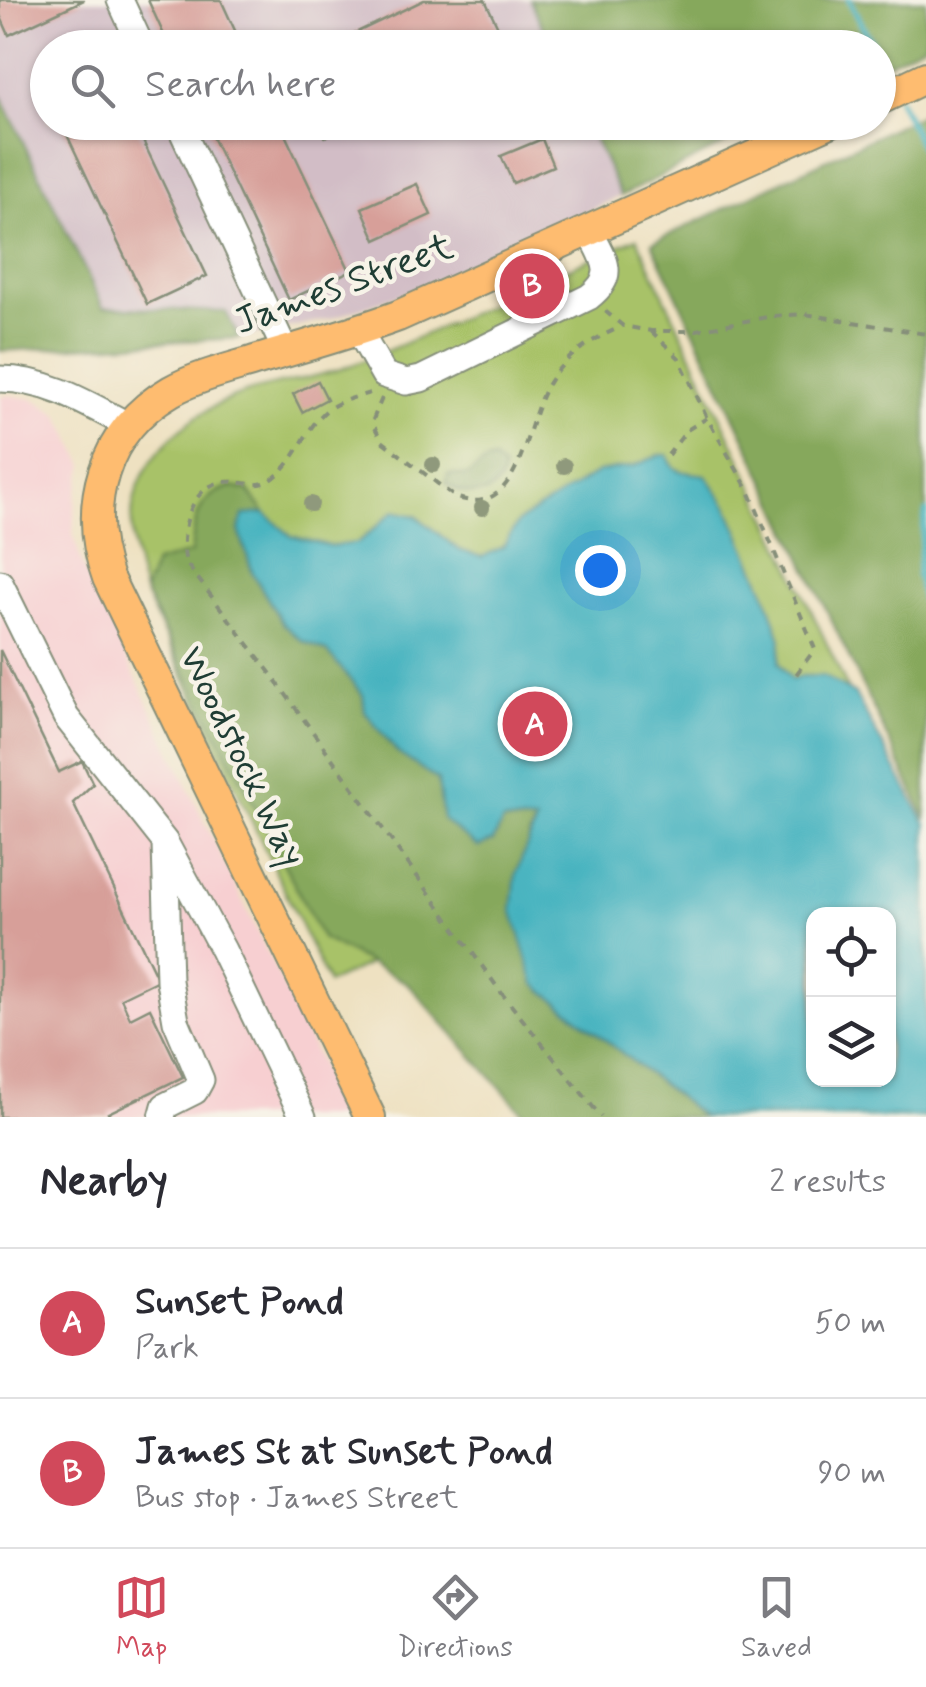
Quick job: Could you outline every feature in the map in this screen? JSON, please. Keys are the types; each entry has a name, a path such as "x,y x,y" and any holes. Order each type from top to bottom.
{"main road":[{"path":"896,91 926,77"},
{"name":"James Street","path":"130,426 174,389 359,330 790,140"},
{"name":"Woodstock Way","path":"130,426 116,447 98,490 96,532 100,556 370,1117"}],"street":[{"path":"120,0 134,30"},
{"path":"186,140 286,352"},
{"path":"359,330 388,385 421,378 602,287 608,276 606,264 590,231"},
{"path":"0,379 20,379 50,387 130,426"},
{"path":"0,583 66,718 165,842 303,1117"},
{"path":"162,1117 165,1106 195,1090 201,1080 176,1021 167,955 165,842"}],"path":[{"path":"589,296 623,326 651,331 690,331 805,314 926,334"},
{"path":"388,385 372,422 382,441 456,497 485,501 503,490 513,476 540,397 562,364 586,344 623,326"},
{"path":"651,331 679,358 707,418 749,491 815,649 792,680"},
{"path":"388,385 326,411 287,465 266,483 250,486 229,481 206,488 189,514 183,548 186,563 504,995 601,1117"},
{"path":"668,454 687,430 707,418"}],"shaded area":[{"path":"0,0 530,0 544,30 30,30 30,140 595,140 621,196 418,288 330,319 239,338 225,312 103,307 0,94"},
{"path":"0,396 34,399 58,413 85,465 76,496 73,533 82,565 346,1117 0,1117"}],"green space":[{"path":"530,0 926,0 926,43 896,58 896,30 544,30"},
{"path":"0,94 103,307 226,312 239,338 0,351"},
{"path":"926,112 926,819 652,243 867,140 896,140 896,126"},
{"path":"595,140 733,140 621,196"},
{"path":"637,238 926,856 926,1117 610,1117 466,918 328,983 144,592 132,537 135,496 154,458 169,441 223,402 338,370"},
{"path":"494,460 503,469 501,479 489,491 472,494 446,483 448,474 467,476"},
{"path":"231,487 248,490 265,513 243,516 239,530 253,574 283,624 302,641 327,651 363,695 365,712 398,753 439,780 493,841 503,821 536,822 529,836 535,984 703,1117 527,1117 407,983 322,938 144,592 155,563 191,553 199,511 211,496"}],"water":[{"path":"668,455 677,470 706,475 728,507 765,591 781,639 779,663 792,680 823,676 855,694 926,824 926,1117 703,1117 535,984 512,909 516,873 536,822 503,821 493,841 478,847 443,820 438,780 398,753 365,712 363,695 327,651 302,641 283,624 253,574 239,530 243,515 265,513 291,536 330,546 358,543 394,511 416,516 459,550 482,557 503,547 518,522 598,472"}],"building":[{"path":"0,0 84,0 9,35 0,15"},
{"path":"148,0 221,0 235,30 162,30"},
{"path":"424,0 485,0 499,30 362,30"},
{"path":"70,140 143,140 207,276 147,304"},
{"path":"213,140 288,140 350,271 289,300"},
{"path":"542,140 553,166 513,183 501,156"},
{"path":"417,184 431,215 376,240 362,208"},
{"path":"318,381 327,399 302,412 293,394"},
{"path":"0,650 59,772 82,761 93,784 73,803 158,980 121,998 130,1018 150,1008 183,1077 108,1113 110,1117 0,1117"}],"waterway":[{"path":"849,0 865,30"},
{"path":"898,99 926,156"},
{"path":"926,512 918,575 926,615"}],"place":[{"name":"James St at Sunset Pond","path":"532,286"},
{"name":"Sunset Pond","path":"535,724"}]}
